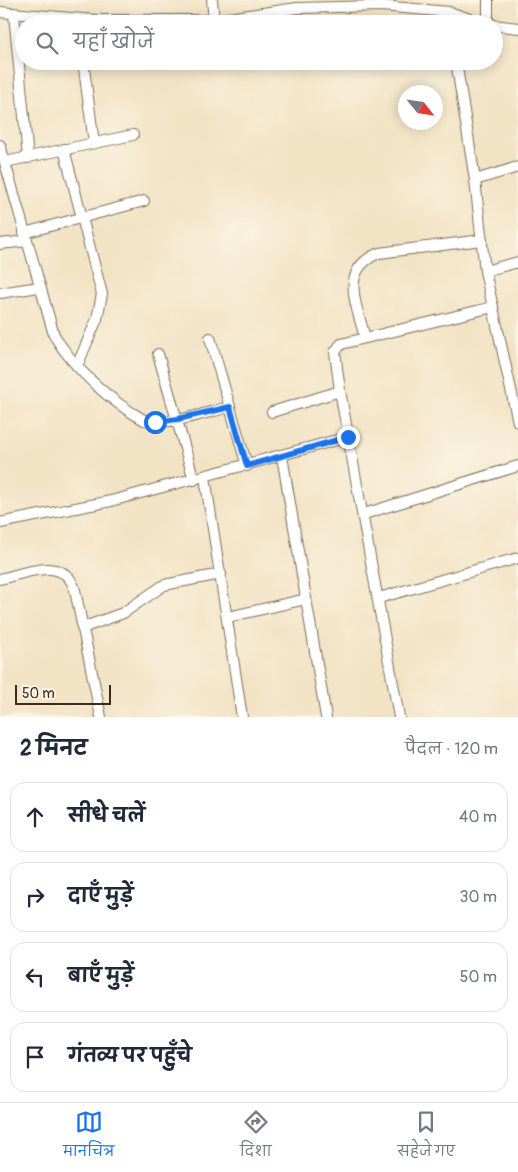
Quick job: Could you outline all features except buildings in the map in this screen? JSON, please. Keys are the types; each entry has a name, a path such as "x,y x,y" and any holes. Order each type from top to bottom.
{"street":[{"path":"212,0 214,15"},
{"path":"487,15 488,0"},
{"path":"240,15 297,4 380,6 448,12 458,15"},
{"path":"0,12 22,15"},
{"path":"14,14 15,24"},
{"path":"503,26 518,28"},
{"path":"19,70 28,158"},
{"path":"84,70 94,143"},
{"path":"458,70 476,180 485,271 515,400 518,422"},
{"path":"133,134 28,158 2,154 54,336 77,366 125,408 144,420 155,422 178,419 230,407"},
{"path":"64,150 102,294 97,319 77,366"},
{"path":"476,180 518,167"},
{"path":"0,244 144,201"},
{"path":"365,338 354,282 359,265 379,253 482,240"},
{"path":"485,271 518,262"},
{"path":"0,292 40,287"},
{"path":"400,717 340,391 335,362 336,348 341,344 493,307"},
{"path":"210,338 247,466"},
{"path":"158,354 194,480"},
{"path":"272,412 340,391"},
{"path":"0,523 111,501 247,466 348,437"},
{"path":"282,456 326,717"},
{"path":"364,514 518,466"},
{"path":"205,477 242,717"},
{"path":"379,598 518,558"},
{"path":"0,579 48,568 59,569 68,574 75,590 101,717"},
{"path":"82,628 123,613 164,585 221,574"},
{"path":"228,617 306,599"}],"route":[{"path":"155,422 178,419 230,407 247,466 348,437"}]}
